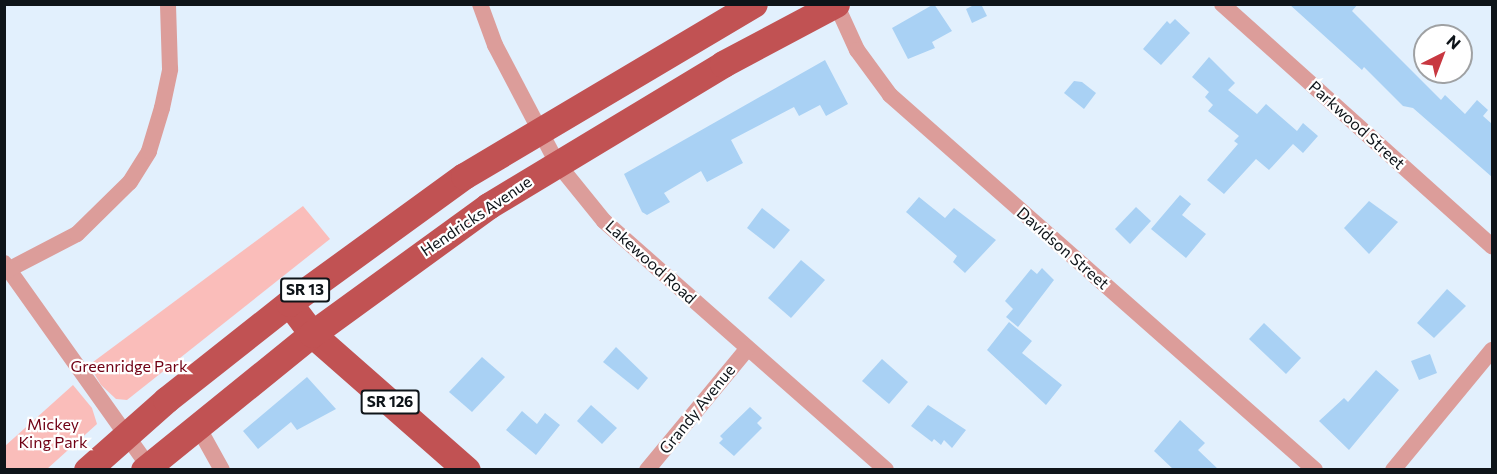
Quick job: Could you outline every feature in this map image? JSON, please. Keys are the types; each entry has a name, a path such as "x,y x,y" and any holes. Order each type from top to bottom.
{"main road":[{"name":"SR 13","path":"87,470 126,434 280,309 464,176 538,130 754,4"},
{"name":"Hendricks Avenue","path":"146,468 312,334 402,266 557,163 723,64 836,4"},
{"name":"SR 126","path":"280,309 312,334 467,470"},
{"path":"197,425 201,400 208,386 240,359 280,309"}],"street":[{"path":"146,468 126,434 6,268 76,234 130,182 149,151 162,108 170,69 168,4"},
{"name":"Lakewood Road","path":"480,4 495,45 557,163 628,245 886,470"},
{"name":"Davidson Street","path":"836,4 856,50 890,95 1315,470"},
{"name":"Parkwood Street","path":"1222,4 1492,246"},
{"name":"Grandy Avenue","path":"647,470 747,349"},
{"path":"1393,470 1492,350"},
{"path":"197,425 222,470"}],"green space":[{"name":"Greenridge Park","path":"303,206 330,239 127,400 116,399 101,385 89,365"},
{"name":"Mickey King Park","path":"73,385 92,408 97,424 47,469 5,469 5,446"}],"building":[{"path":"934,4 952,31 932,42 935,48 908,59 892,28"},
{"path":"981,4 987,16 972,23 966,9"},
{"path":"1289,4 1358,4 1352,11 1413,72 1413,84 1425,84 1441,100 1445,95 1465,114 1477,100 1488,110 1483,116 1492,124 1492,177 1413,108 1403,106 1364,67 1362,70"},
{"path":"1175,19 1190,33 1161,65 1143,49 1167,21 1170,24"},
{"path":"1209,57 1235,83 1228,90 1257,114 1266,104 1297,131 1303,123 1318,136 1303,153 1293,144 1269,170 1256,159 1224,194 1207,180 1238,144 1234,141 1239,136 1208,111 1213,105 1205,97 1209,92 1192,77"},
{"path":"825,60 848,104 826,116 820,105 799,116 794,107 731,140 743,163 707,182 701,171 664,193 670,202 647,215 642,212 624,174"},
{"path":"1074,81 1082,82 1096,93 1084,109 1064,93"},
{"path":"1180,195 1191,204 1182,215 1206,234 1186,258 1151,229"},
{"path":"919,197 945,218 954,208 996,240 965,273 953,262 957,256 906,212"},
{"path":"1369,201 1398,222 1369,254 1344,228"},
{"path":"1136,207 1151,221 1130,244 1115,229"},
{"path":"762,208 790,230 774,249 747,228"},
{"path":"801,260 825,280 791,318 768,298"},
{"path":"1042,268 1054,280 1018,327 1006,317 1013,309 1005,301 1031,269 1037,274"},
{"path":"1447,289 1466,306 1434,338 1417,323"},
{"path":"1009,322 1032,341 1022,353 1062,385 1046,405 987,350"},
{"path":"1264,323 1301,358 1286,374 1249,339"},
{"path":"616,347 648,378 638,390 603,362"},
{"path":"1430,354 1437,373 1419,380 1411,361"},
{"path":"482,357 505,377 472,412 449,392"},
{"path":"882,359 908,382 889,404 862,381"},
{"path":"1376,370 1399,390 1349,450 1319,421 1344,398 1348,402"},
{"path":"307,377 336,409 297,430 291,422 258,449 243,431"},
{"path":"591,405 617,428 602,444 577,421"},
{"path":"928,405 966,430 952,448 944,440 941,445 934,439 932,442 911,426"},
{"path":"750,407 762,418 757,423 762,428 734,456 719,443 723,439 720,436"},
{"path":"522,411 537,424 545,413 560,425 536,455 506,430"},
{"path":"1180,420 1205,443 1198,450 1219,470 1174,470 1154,451"}]}
